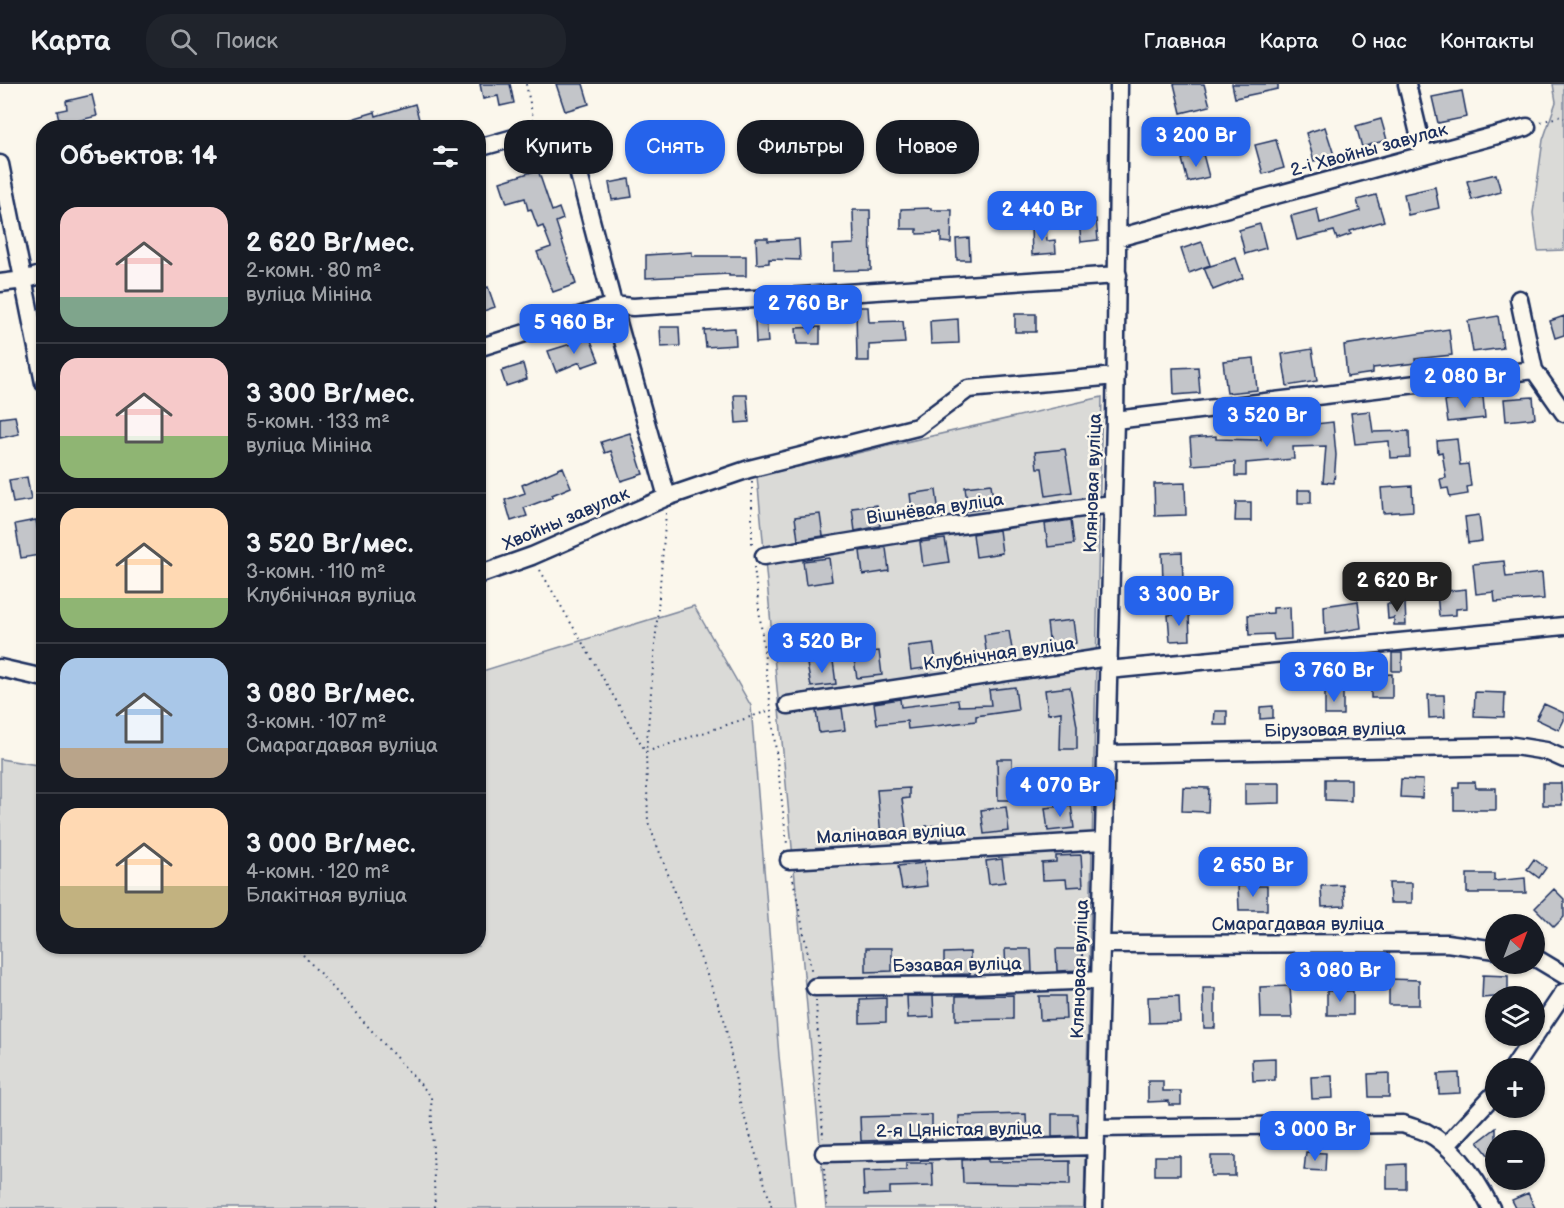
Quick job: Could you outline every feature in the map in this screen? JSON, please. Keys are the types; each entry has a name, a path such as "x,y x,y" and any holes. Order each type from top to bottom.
{"street":[{"name":"Кляновая вуліца","path":"1094,1208 1116,376 1119,84"},
{"path":"1407,84 1424,155"},
{"name":"2-і Хвойны завулак","path":"1118,238 1527,127"},
{"path":"486,146 504,141"},
{"path":"0,164 36,342"},
{"path":"579,174 613,305 668,497"},
{"path":"486,345 613,305 633,307 1118,275"},
{"path":"0,283 36,276"},
{"path":"1519,299 1534,370 1564,413"},
{"path":"1115,420 1534,370"},
{"name":"Хвойны завулак","path":"486,572 532,556 668,497 749,469 917,427 968,389 1116,376"},
{"name":"Вішнёвая вуліца","path":"758,556 1112,504"},
{"name":"Клубнічная вуліца","path":"788,705 1108,663 1564,626"},
{"path":"0,669 36,676"},
{"name":"Бірузовая вуліца","path":"1106,754 1514,746 1546,751 1564,759"},
{"name":"Малінавая вуліца","path":"789,860 1103,841"},
{"name":"Смарагдавая вуліца","path":"1101,944 1447,942 1485,949"},
{"path":"1545,964 1564,975"},
{"name":"Бэзавая вуліца","path":"815,987 1099,980"},
{"path":"1520,1058 1564,992"},
{"path":"1446,1146 1485,1104"},
{"path":"1096,1128 1403,1124 1426,1132 1446,1146 1478,1183 1491,1208"},
{"name":"2-я Цяністая вуліца","path":"824,1153 1095,1146"}],"path":[{"path":"526,84 534,120"},
{"path":"1527,127 1561,116 1564,118"},
{"path":"752,480 770,710 789,860 815,987 826,1208"},
{"path":"668,497 646,752 648,822 724,1019 740,1102 772,1208"},
{"path":"532,556 646,752"},
{"path":"646,752 788,705"},
{"path":"302,954 431,1096 435,1208"}],"shaded area":[{"path":"1553,84 1564,84 1564,250 1538,251 1533,213 1543,140 1556,102"},
{"path":"1102,397 1084,1208 826,1208 757,476"},
{"path":"694,606 751,706 779,1056 795,1208 0,1208 0,759 36,765 36,954 486,954 486,670"}],"building":[{"path":"480,84 510,84 514,103 500,106 498,96 483,99"},
{"path":"556,84 583,84 589,104 565,111"},
{"path":"1174,84 1204,84 1210,106 1181,113"},
{"path":"1232,84 1278,84 1278,89 1235,98"},
{"path":"1462,91 1467,117 1438,123 1432,97"},
{"path":"92,95 97,116 80,120 59,120 57,111 67,109 66,101"},
{"path":"415,104 419,120 349,120 375,112 376,116"},
{"path":"1381,119 1387,140 1362,147 1356,126"},
{"path":"1325,127 1334,155 1314,161 1306,133"},
{"path":"1276,140 1284,168 1263,174 1255,145"},
{"path":"1203,154 1209,177 1188,182 1182,159"},
{"path":"525,174 539,174 552,211 559,208 563,219 556,222 576,284 553,292 537,252 551,247 543,226 538,228 531,209 528,210 525,198 507,203 500,182"},
{"path":"1496,174 1501,192 1472,200 1467,181"},
{"path":"629,179 632,197 612,200 609,183"},
{"path":"1435,187 1439,208 1408,215 1404,194"},
{"path":"1376,195 1384,221 1350,231 1351,234 1337,239 1334,231 1297,240 1291,216 1317,209 1320,223 1360,211 1357,200"},
{"path":"931,208 931,210 952,210 951,243 941,242 941,233 917,234 917,229 901,229 901,209"},
{"path":"853,210 870,210 871,270 833,271 833,245 854,244"},
{"path":"1096,219 1098,240 1081,242 1079,220"},
{"path":"1260,224 1266,248 1245,254 1239,230"},
{"path":"1046,226 1047,241 1055,240 1056,253 1032,255 1031,227"},
{"path":"756,238 768,238 768,241 799,239 800,260 769,259 769,263 757,264"},
{"path":"969,238 970,260 957,260 956,239"},
{"path":"1202,242 1210,265 1189,273 1181,249"},
{"path":"692,252 692,256 746,256 746,276 729,276 729,274 646,278 646,255"},
{"path":"1236,258 1243,278 1213,290 1204,268"},
{"path":"488,287 495,307 486,310 486,288"},
{"path":"856,307 868,307 869,322 903,321 905,343 869,345 869,361 857,361"},
{"path":"1015,314 1036,314 1036,332 1015,332"},
{"path":"1498,316 1503,348 1473,352 1468,321"},
{"path":"1564,316 1564,335 1555,338 1550,321"},
{"path":"766,319 768,342 756,343 755,320"},
{"path":"958,319 959,343 931,344 930,321"},
{"path":"660,327 679,327 680,346 661,347"},
{"path":"820,327 820,344 797,344 796,328"},
{"path":"735,328 736,345 706,347 704,330"},
{"path":"1449,329 1452,355 1415,359 1416,363 1373,368 1373,373 1347,377 1344,345"},
{"path":"590,338 599,361 582,367 580,362 556,372 548,351"},
{"path":"1312,349 1317,381 1287,386 1282,354"},
{"path":"1254,358 1257,390 1227,393 1223,361"},
{"path":"523,364 527,379 506,386 501,371"},
{"path":"1198,367 1200,393 1174,395 1173,368"},
{"path":"734,395 747,395 749,422 736,423"},
{"path":"1483,397 1485,418 1448,422 1445,401"},
{"path":"1533,397 1535,418 1506,421 1504,399"},
{"path":"1370,411 1373,432 1409,431 1410,457 1390,458 1389,441 1355,444 1351,413"},
{"path":"15,416 19,434 0,438 0,418"},
{"path":"1333,422 1336,455 1334,483 1323,482 1326,446 1293,447 1294,459 1246,463 1246,476 1235,476 1235,462 1192,465 1190,438 1216,436 1216,439 1261,440 1260,430"},
{"path":"630,433 643,474 621,481 611,451 605,453 601,442"},
{"path":"1457,439 1460,465 1468,464 1471,486 1467,487 1468,494 1450,497 1448,488 1442,489 1440,479 1446,478 1442,452 1438,453 1437,441"},
{"path":"1065,449 1072,492 1046,496 1042,468 1037,468 1035,452"},
{"path":"563,467 571,487 524,508 527,516 511,521 505,500 525,493 522,485"},
{"path":"27,477 31,500 13,503 9,480"},
{"path":"1185,483 1186,515 1155,516 1154,484"},
{"path":"991,484 994,507 968,511 965,487"},
{"path":"1412,486 1413,511 1383,513 1381,488"},
{"path":"936,490 939,514 913,517 910,494"},
{"path":"1298,490 1311,490 1311,503 1298,503"},
{"path":"1236,502 1251,502 1251,521 1235,521"},
{"path":"877,505 880,526 855,531 852,508"},
{"path":"820,514 823,536 798,540 795,517"},
{"path":"1479,515 1482,541 1468,543 1465,517"},
{"path":"36,520 36,556 21,558 15,524"},
{"path":"1071,520 1074,544 1048,547 1045,524"},
{"path":"999,530 1002,553 976,557 973,534"},
{"path":"945,539 949,562 923,566 920,542"},
{"path":"886,548 889,571 863,575 860,551"},
{"path":"1182,552 1183,580 1163,581 1162,553"},
{"path":"829,558 832,581 806,585 803,561"},
{"path":"1504,561 1506,577 1542,573 1544,599 1495,602 1494,592 1476,594 1473,564"},
{"path":"1466,589 1467,608 1456,609 1456,615 1439,616 1437,592"},
{"path":"1358,601 1361,628 1325,634 1324,606"},
{"path":"1405,603 1406,625 1394,625 1394,618 1388,619 1387,604"},
{"path":"1290,607 1291,639 1274,640 1273,634 1249,635 1248,615 1273,613 1273,608"},
{"path":"1189,614 1190,640 1170,641 1168,615"},
{"path":"1073,620 1076,643 1050,647 1047,623"},
{"path":"1009,631 1013,655 987,658 984,635"},
{"path":"933,643 937,666 911,670 908,646"},
{"path":"879,651 882,675 857,678 853,654"},
{"path":"1392,653 1402,653 1402,671 1392,671"},
{"path":"833,661 836,684 811,687 807,664"},
{"path":"1392,674 1392,698 1371,698 1371,675"},
{"path":"1015,687 1018,710 976,716 976,721 908,729 907,721 877,724 874,703 900,699 901,707 958,700 959,706 991,705 989,690"},
{"path":"1070,687 1077,726 1077,749 1060,749 1061,712 1048,714 1045,690"},
{"path":"1343,690 1343,715 1325,715 1325,691"},
{"path":"1475,692 1505,693 1504,717 1474,716"},
{"path":"1428,695 1444,695 1445,717 1429,718"},
{"path":"1544,704 1564,713 1564,720 1559,730 1536,719"},
{"path":"1273,706 1273,718 1260,719 1260,707"},
{"path":"842,708 845,730 819,733 816,711"},
{"path":"1215,711 1227,711 1227,725 1214,725"},
{"path":"997,759 1012,759 1013,800 998,800"},
{"path":"1325,779 1351,779 1351,801 1325,800"},
{"path":"1401,779 1423,780 1422,798 1400,797"},
{"path":"1459,782 1475,782 1476,788 1496,788 1496,810 1454,810 1454,788 1459,788"},
{"path":"1245,783 1280,783 1280,803 1245,804"},
{"path":"1543,783 1561,783 1562,805 1543,805"},
{"path":"1183,787 1209,788 1208,812 1182,811"},
{"path":"909,788 909,798 902,799 907,834 881,837 877,790"},
{"path":"1071,805 1074,828 1048,831 1045,808"},
{"path":"1006,807 1009,831 984,834 981,810"},
{"path":"942,825 943,840 927,841 926,826"},
{"path":"1081,855 1083,886 1067,887 1066,879 1043,880 1042,863 1056,862 1056,856"},
{"path":"1002,859 1005,882 989,884 986,861"},
{"path":"1534,859 1546,868 1539,878 1527,869"},
{"path":"924,863 927,886 902,889 898,866"},
{"path":"1467,874 1494,874 1494,881 1525,878 1526,893 1467,893"},
{"path":"1389,883 1412,883 1412,903 1390,903"},
{"path":"1343,885 1345,906 1322,907 1321,886"},
{"path":"1238,886 1267,886 1267,910 1239,910"},
{"path":"1554,889 1564,899 1564,917 1554,927 1545,918 1545,914 1541,914 1535,908"},
{"path":"866,948 892,948 892,971 866,972"},
{"path":"1005,949 1031,949 1032,972 1006,973"},
{"path":"1056,949 1082,949 1083,970 1057,971"},
{"path":"970,952 970,974 944,975 944,953"},
{"path":"1483,975 1508,976 1508,986 1485,986 1485,998 1482,998"},
{"path":"1389,979 1419,980 1419,1005 1389,1005"},
{"path":"1290,986 1292,1018 1261,1018 1260,987"},
{"path":"1203,988 1215,988 1215,1028 1204,1028"},
{"path":"1327,991 1353,991 1353,1015 1327,1015"},
{"path":"1013,995 1013,1019 956,1020 956,996"},
{"path":"907,996 933,996 934,1017 908,1018"},
{"path":"1039,996 1065,996 1066,1019 1040,1020"},
{"path":"1179,996 1180,1022 1149,1023 1148,997"},
{"path":"886,998 886,1022 860,1023 860,999"},
{"path":"1275,1058 1275,1080 1253,1081 1252,1059"},
{"path":"1389,1073 1389,1097 1369,1097 1368,1074"},
{"path":"1459,1073 1460,1093 1439,1094 1438,1074"},
{"path":"1332,1076 1333,1098 1312,1099 1311,1077"},
{"path":"1148,1081 1163,1081 1163,1091 1181,1091 1181,1105 1169,1105 1169,1101 1148,1102"},
{"path":"1026,1114 1027,1137 960,1139 959,1116"},
{"path":"1052,1114 1077,1114 1078,1136 1052,1137"},
{"path":"932,1115 932,1139 861,1141 860,1117"},
{"path":"1485,1137 1485,1151 1478,1142"},
{"path":"1306,1152 1326,1153 1325,1171 1304,1170"},
{"path":"1155,1156 1180,1156 1180,1175 1155,1175"},
{"path":"1211,1156 1235,1156 1235,1176 1211,1176"},
{"path":"988,1159 988,1162 1070,1161 1070,1185 963,1183 962,1160"},
{"path":"906,1163 932,1163 933,1186 890,1187 890,1194 864,1195 863,1171 906,1170"},
{"path":"1406,1164 1406,1189 1387,1189 1387,1165"},
{"path":"1528,1193 1535,1208 1516,1208 1512,1200"}]}
